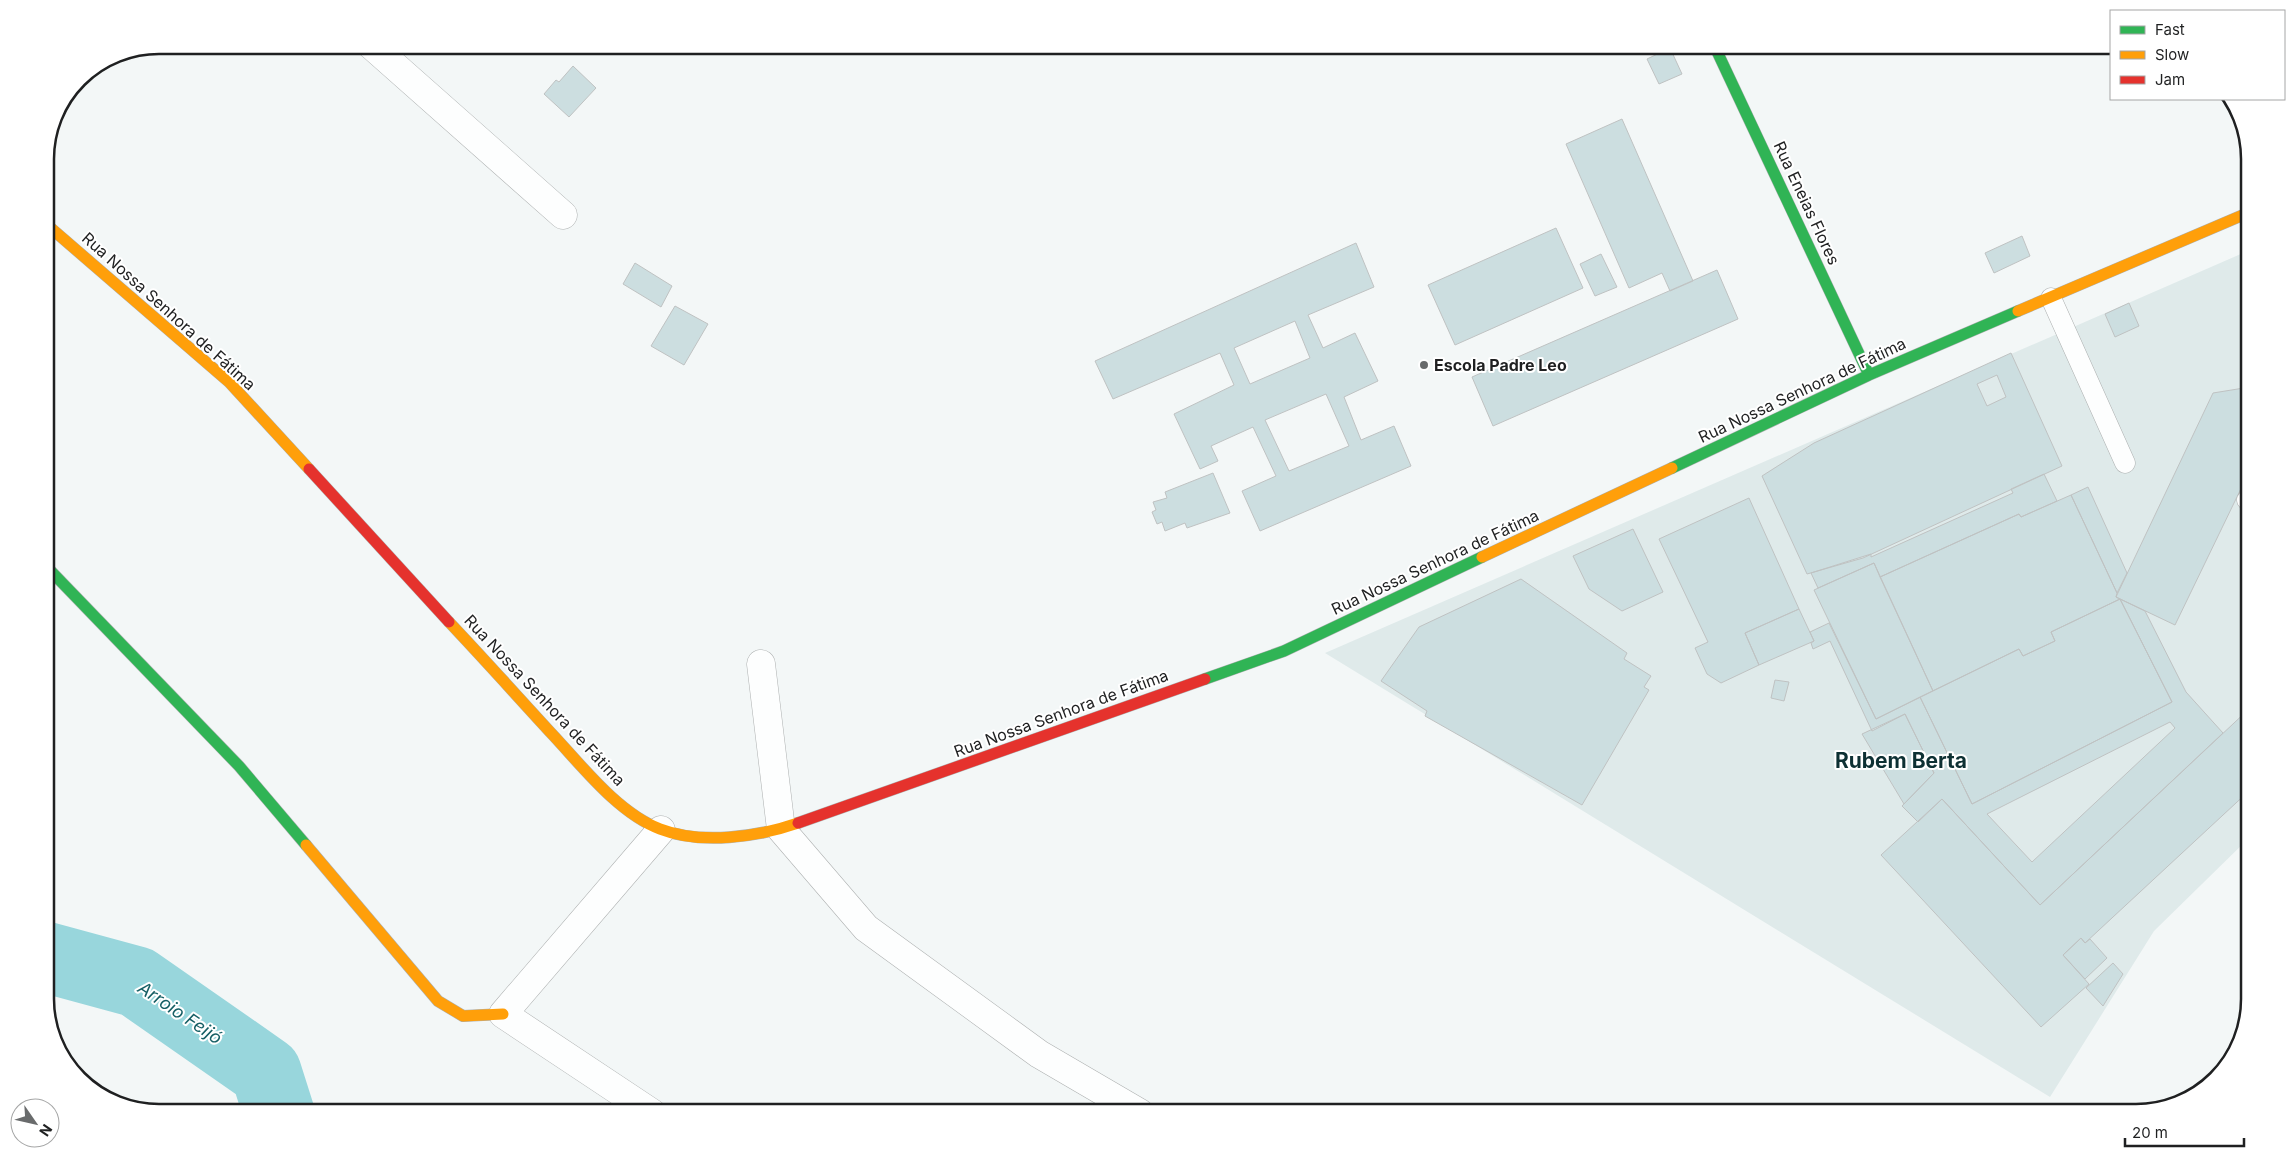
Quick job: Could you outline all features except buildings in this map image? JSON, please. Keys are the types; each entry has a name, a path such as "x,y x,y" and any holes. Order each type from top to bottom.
{"street":[{"path":"381,54 563,215"},
{"name":"Rua Eneias Flores","path":"1718,54 1869,375"},
{"name":"Rua Nossa Senhora de Fátima","path":"54,231 229,382 602,787 631,812 661,830 699,837 730,837 781,830 1284,651 1869,375 2241,216"},
{"path":"54,574 239,766 438,1001 463,1016 504,1014 639,1104"},
{"path":"760,664 781,830 866,928 1039,1054 1125,1104"},
{"path":"504,1014 661,830"}],"lane":[{"path":"2051,298 2125,463"}],"shaded area":[{"path":"2241,254 2241,846 2154,931 2050,1097 1325,653"}],"waterway":[{"name":"Arroio Feijó","path":"54,959 137,982 266,1072 276,1104"}],"traffic: fast":[{"path":"1718,54 1869,375"},
{"path":"1672,468 1869,375 2018,311"},
{"path":"1205,679 1284,651 1482,557"},
{"path":"54,574 239,766 306,845"}],"traffic: slow":[{"path":"2018,311 2241,216"},
{"path":"54,231 229,382 309,469"},
{"path":"1482,557 1672,468"},
{"path":"449,622 588,774 615,800 645,822 676,834 711,838 748,835 798,823"},
{"path":"306,845 438,1001 463,1016 503,1014"}],"traffic: jam":[{"path":"309,469 449,622"},
{"path":"798,823 1205,679"}],"place":[{"name":"Escola Padre Leo","path":"1424,365"}],"district":[{"name":"Rubem Berta","path":"1901,761"}]}
